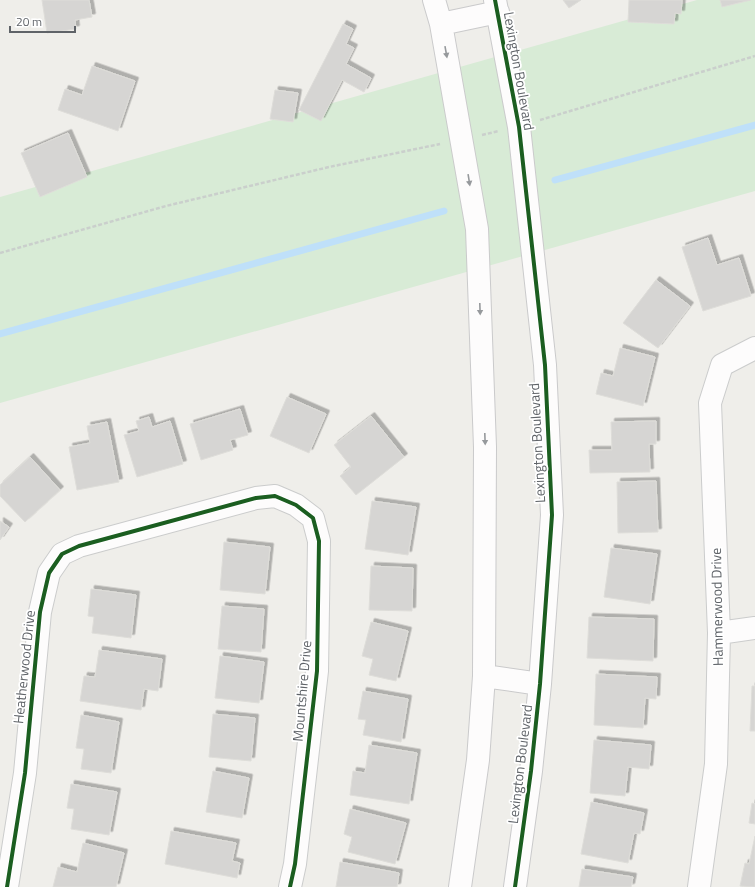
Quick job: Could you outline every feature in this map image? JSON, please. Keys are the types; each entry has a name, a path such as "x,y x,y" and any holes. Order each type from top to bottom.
{"street":[{"path":"434,0 441,24 477,229 485,447 484,676 478,760 460,887"},
{"path":"441,24 496,6"},
{"name":"Lexington Boulevard","path":"496,6 519,127 545,365 552,515 540,684 531,771 516,887"},
{"name":"Hammerwood Drive","path":"699,887 716,764 719,633 710,403 722,365 755,348"},
{"name":"Heatherwood Drive","path":"7,887 25,773 40,612 49,573 62,554 79,546 256,498 275,496 296,505"},
{"name":"Mountshire Drive","path":"290,887 296,856 317,671 319,541 313,518 296,505"},
{"path":"719,633 755,628"},
{"path":"484,676 540,684"}],"path":[{"path":"0,253 166,206 330,166 462,140 519,127 755,56"}],"green space":[{"path":"697,0 755,0 755,191 0,403 0,197"}],"building":[{"path":"42,0 89,0 92,17 75,20 76,29 47,33"},
{"path":"563,0 581,0 569,8"},
{"path":"629,0 682,0 681,14 675,13 674,24 628,22"},
{"path":"720,0 751,0 722,7"},
{"path":"343,24 353,29 346,44 354,48 346,64 371,78 364,92 342,80 321,121 299,110"},
{"path":"92,66 135,81 118,131 58,110 65,89 82,95"},
{"path":"275,90 298,93 293,122 270,119"},
{"path":"68,133 87,177 40,197 21,153"},
{"path":"708,238 717,265 739,258 751,296 703,311 682,247"},
{"path":"656,280 690,306 658,348 623,323"},
{"path":"620,348 655,357 643,406 596,394 601,373 613,376"},
{"path":"287,397 326,414 309,453 270,436"},
{"path":"240,409 248,435 230,440 233,450 201,460 190,424"},
{"path":"371,416 404,457 356,495 340,476 351,467 334,445"},
{"path":"149,417 152,427 170,421 183,464 137,477 124,435 139,431 136,421"},
{"path":"656,421 656,444 649,444 650,472 590,473 589,450 612,450 611,422"},
{"path":"107,422 119,482 77,490 69,447 90,443 87,426"},
{"path":"30,457 60,490 25,522 0,496 0,485"},
{"path":"656,481 658,532 618,533 617,482"},
{"path":"372,501 416,507 408,555 365,549"},
{"path":"0,521 9,527 0,540"},
{"path":"224,542 270,547 265,594 220,590"},
{"path":"611,548 657,554 650,604 604,597"},
{"path":"371,566 413,568 412,611 369,610"},
{"path":"91,589 136,595 131,638 92,633 94,617 88,616"},
{"path":"222,606 264,609 261,652 218,649"},
{"path":"589,617 654,619 653,661 587,658"},
{"path":"371,622 408,631 396,681 369,675 373,659 362,656"},
{"path":"99,650 162,659 158,691 144,689 141,710 80,701 84,676 95,677"},
{"path":"220,656 264,662 259,703 215,698"},
{"path":"596,674 657,677 656,699 645,698 643,728 594,725"},
{"path":"752,686 755,686 755,731 750,731"},
{"path":"363,691 408,699 401,742 363,735 366,720 358,719"},
{"path":"213,714 255,718 251,761 209,757"},
{"path":"81,715 119,722 111,773 81,769 84,749 76,748"},
{"path":"594,740 651,745 649,769 628,767 625,796 590,793"},
{"path":"369,745 417,753 409,804 350,795 353,771 365,773"},
{"path":"213,771 249,778 242,818 206,812"},
{"path":"71,784 117,792 109,835 71,829 74,809 67,808"},
{"path":"591,802 644,813 640,834 634,833 628,863 581,854"},
{"path":"752,803 755,804 755,824 749,823"},
{"path":"350,809 406,823 395,864 348,852 352,837 344,834"},
{"path":"171,831 236,843 232,861 240,863 237,878 165,864"},
{"path":"755,836 755,887 740,886 745,863 749,864"},
{"path":"83,843 124,853 116,887 53,887 58,867 77,872"},
{"path":"340,862 399,873 397,887 336,887"},
{"path":"582,869 633,877 631,887 579,887"}],"waterway":[{"path":"555,180 755,125"},
{"path":"0,334 444,211"}],"cycle path":[{"path":"495,0 519,127 545,365 552,515 540,684 531,771 515,887"},
{"path":"7,887 25,773 40,612 49,573 62,554 79,546 256,498 275,496 296,505 313,518 319,541 317,671 295,864 290,887"}]}
